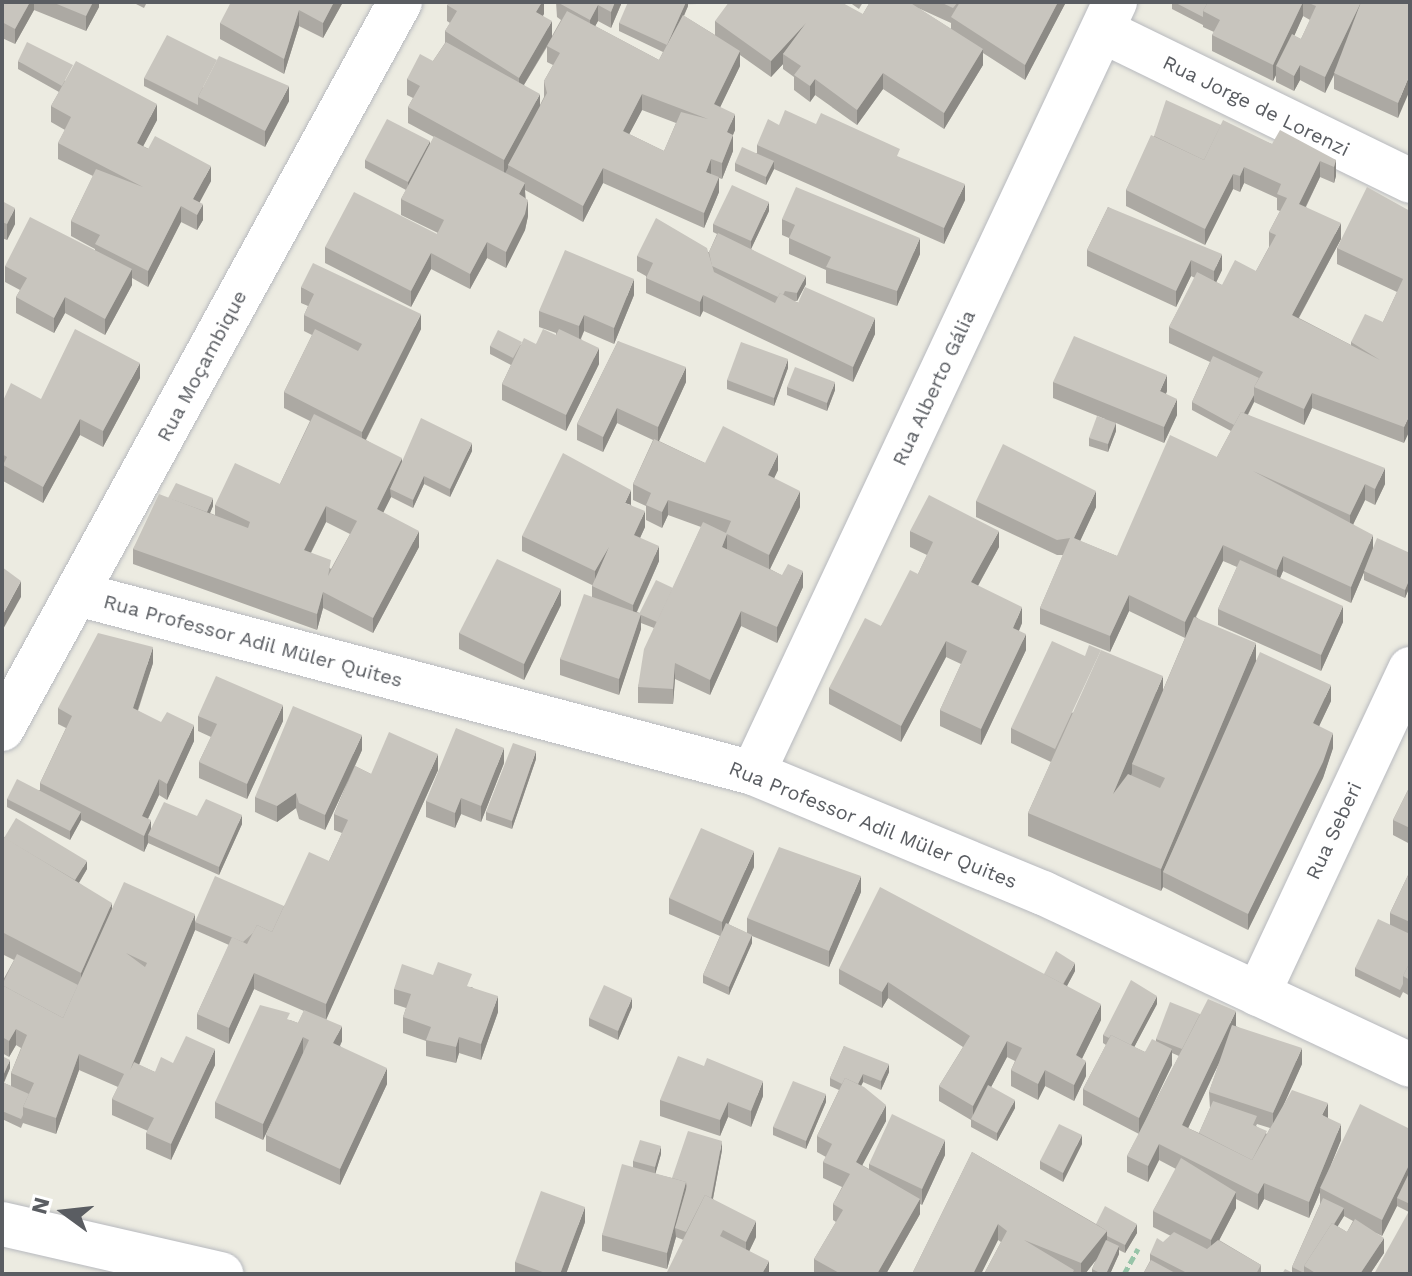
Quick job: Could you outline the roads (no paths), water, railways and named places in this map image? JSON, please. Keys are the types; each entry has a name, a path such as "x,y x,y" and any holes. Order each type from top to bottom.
{"street":[{"name":"Rua Moçambique","path":"2,729 400,2"},
{"name":"Rua Jorge de Lorenzi","path":"1109,16 1410,181"},
{"name":"Rua Alberto Gália","path":"753,773 1109,16"},
{"name":"Rua Professor Adil Müler Quites","path":"78,594 753,773 1043,893 1410,1065"},
{"name":"Rua Seberi","path":"1258,994 1410,669"},
{"path":"2,1224 221,1274"}]}
